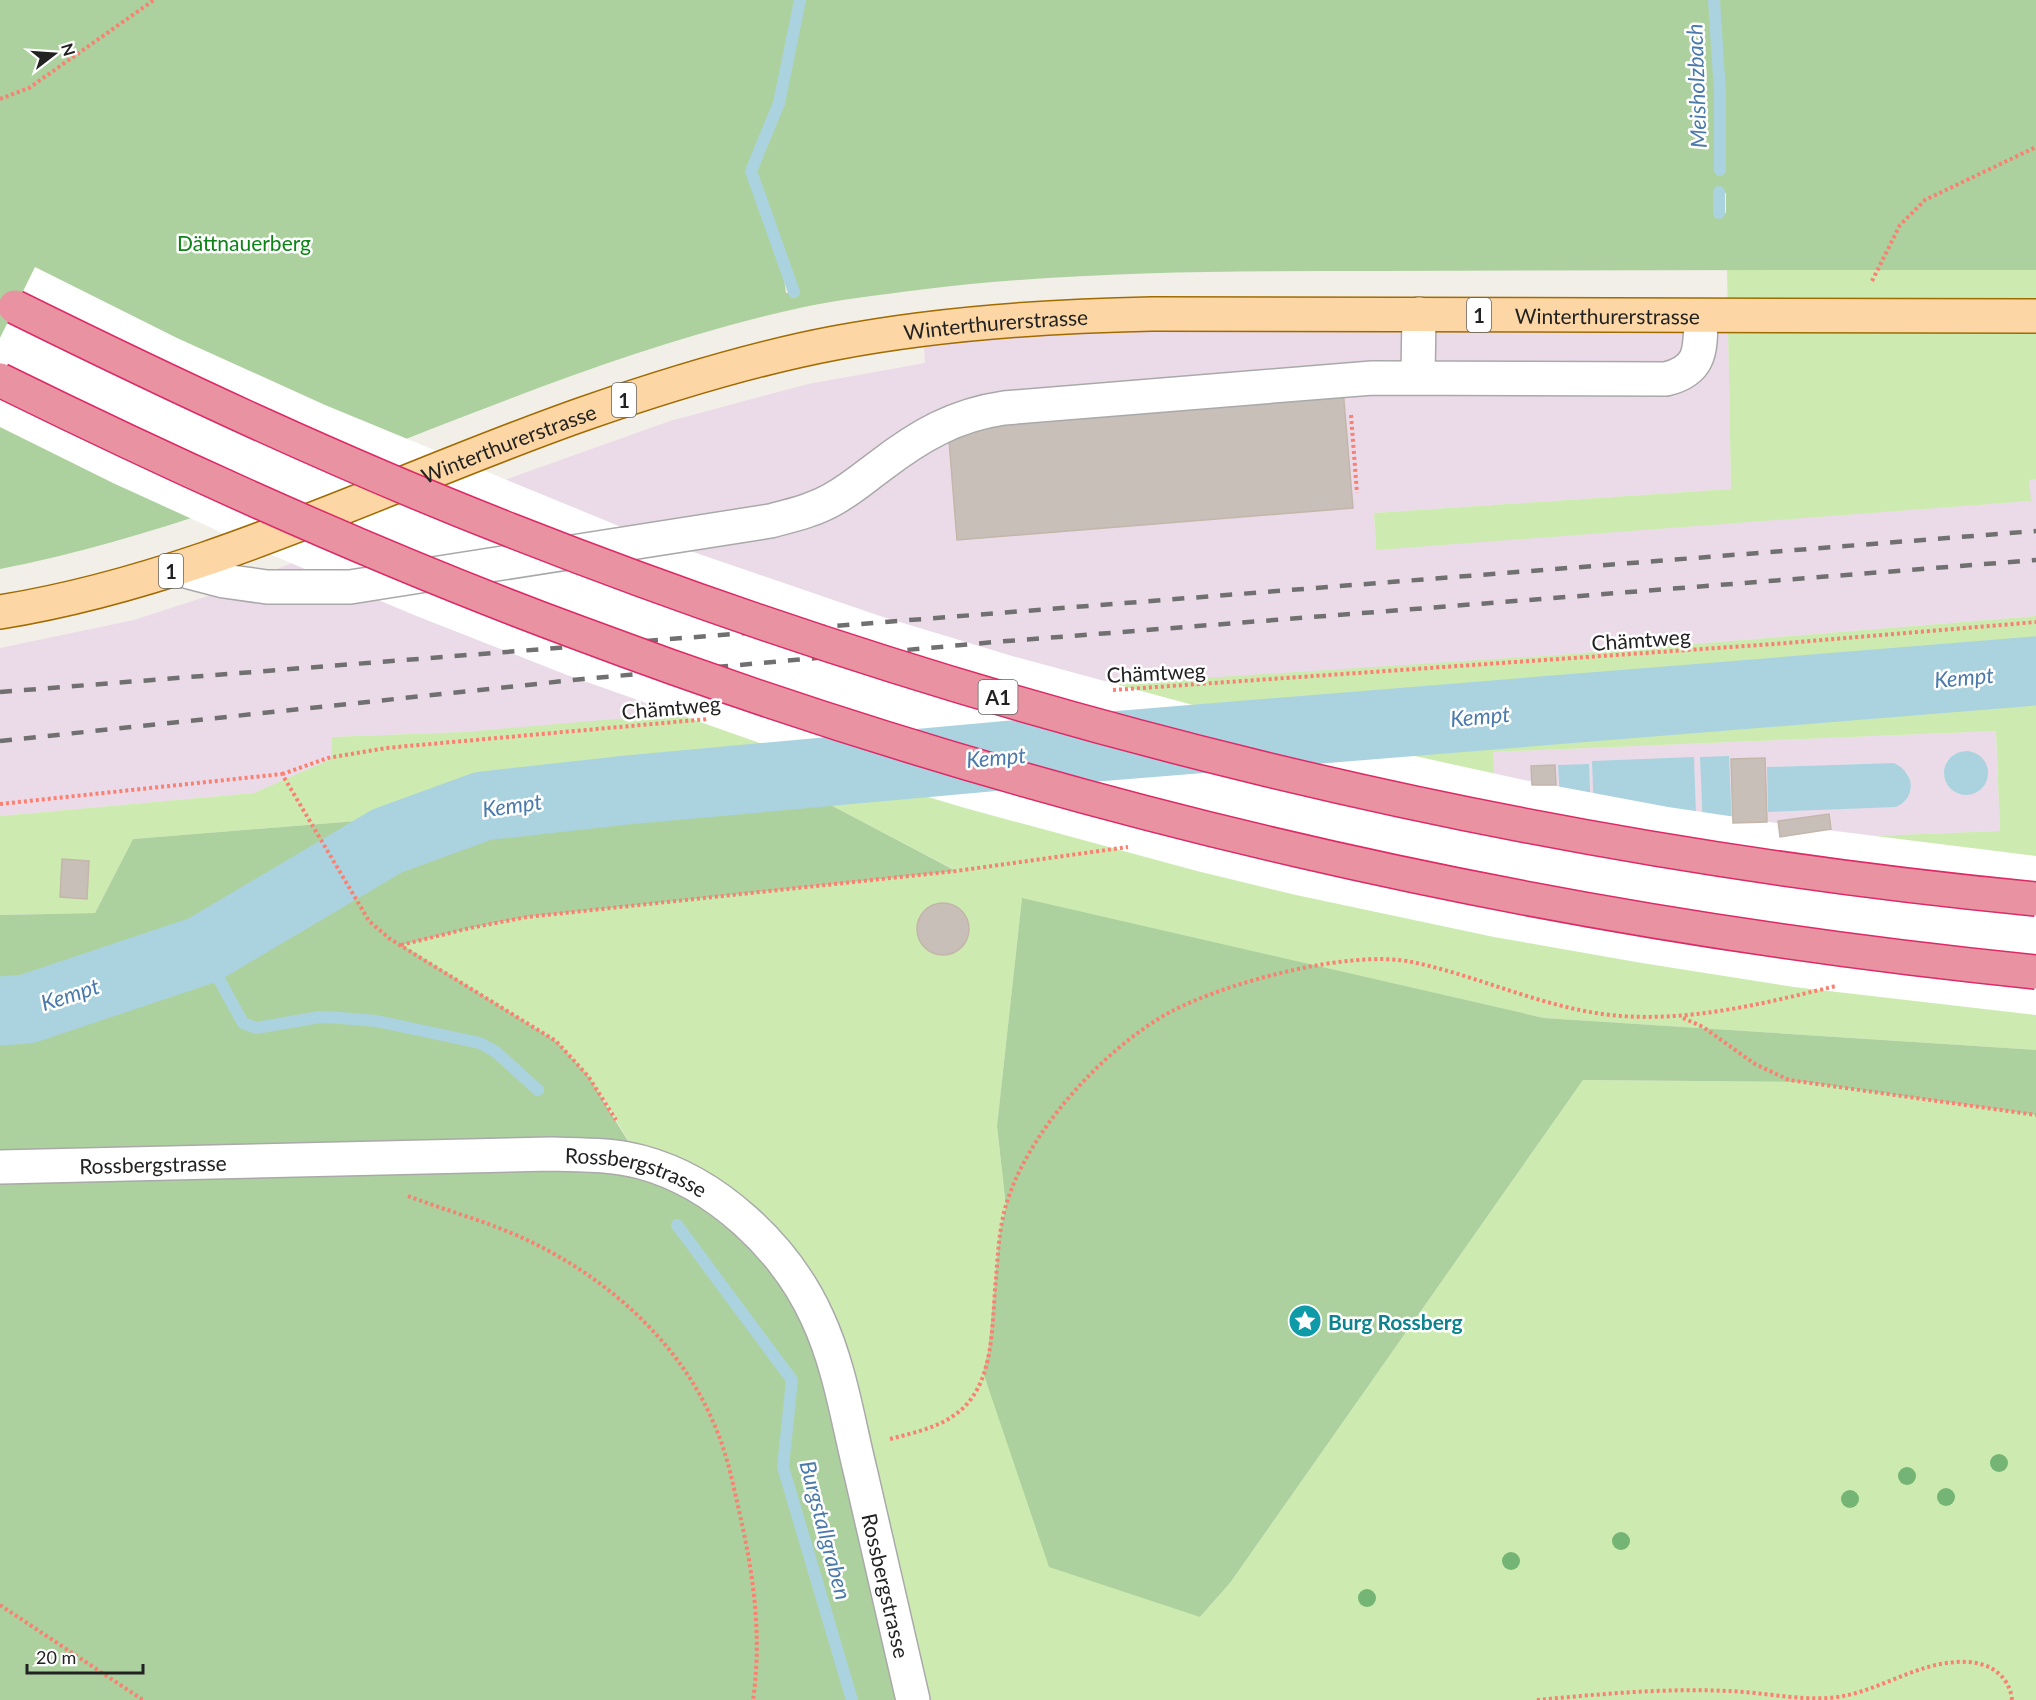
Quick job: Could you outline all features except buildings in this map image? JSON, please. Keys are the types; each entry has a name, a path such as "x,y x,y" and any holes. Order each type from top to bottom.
{"highway":[{"name":"A1","path":"15,307 223,407 497,525 615,570 796,634 992,696 1202,753 1503,821 1786,870 2036,899"},
{"path":"0,380 204,478 481,596 686,672 972,765 1207,828 1478,890 1787,942 2036,972"}],"main road":[{"name":"Winterthurerstrasse","path":"0,612 101,592 178,569 584,414 731,367 834,343 923,329 1056,317 1202,313 2036,316"}],"street":[{"path":"1418,377 1419,314"},
{"path":"178,569 224,581 267,588 350,586 758,523 797,514 836,498 914,441 950,421 975,413 1022,406 1348,379 1418,377 1666,379 1687,372 1696,360 1701,316"},
{"name":"Rossbergstrasse","path":"0,1167 551,1154 601,1155 641,1162 672,1173 729,1208 785,1263 803,1289 830,1348 913,1700"}],"path":[{"path":"0,99 15,96 29,88 154,0"},
{"path":"1872,282 1900,225 1925,200 2036,147"},
{"path":"1348,379 1357,493"},
{"name":"Chämtweg","path":"1105,690 1750,646 2036,622"},
{"name":"Chämtweg","path":"0,804 282,774 328,759 386,748 718,718"},
{"path":"282,774 362,911 379,930 556,1041 588,1076 641,1162"},
{"path":"401,945 527,917 956,871 1132,846"},
{"path":"855,1449 935,1426 950,1419 971,1399 978,1388 988,1351 1000,1229 1005,1207 1020,1171 1033,1149 1073,1094 1107,1057 1170,1012 1231,987 1329,965 1373,959 1402,960 1571,1008 1608,1014 1688,1020 1703,1027 1745,1059 1789,1080 2036,1115"},
{"path":"407,1195 495,1227 551,1252 630,1309 680,1363 705,1403 723,1445 744,1532 759,1632 753,1700"},
{"path":"0,1605 144,1700"},
{"path":"1537,1700 1675,1690 1730,1691 1830,1698 1851,1694 1929,1666 1967,1662 1981,1664 1995,1670 2006,1680 2012,1700"}],"shaded area":[{"path":"1728,315 1731,489 1374,513 1376,549 2030,501 2029,479 2036,479 2036,616 1558,655 464,732 333,737 332,759 254,793 0,816 0,648 134,620 211,595 496,483 670,421 808,384 925,363 923,329"},
{"path":"1996,731 2000,831 1497,851 1492,752","holes":["1964,751 1980,757 1947,785 1944,774 1946,762 1954,754","1894,763 1908,774 1911,791 1767,767"]}],"green space":[{"name":"Dättnauerberg","path":"0,0 2036,0 2036,270 1147,273 1032,279 846,299 701,333 501,402 204,514 103,545 0,569","holes":["1713,192 1726,193 1726,213 1713,213","795,278 797,292 786,293 784,279"]},
{"path":"1727,270 2036,270 2036,479 2029,480 2031,501 1376,550 1374,513 1731,489"},
{"path":"2036,616 2036,1050 1544,1018 1022,899 997,1126 1006,1207 1000,1229 988,1351 983,1372 1200,1617 1230,1583 1583,1080 1803,1082 2036,1115 2036,1700 913,1700 641,1162 606,1103 556,1041 401,945 527,917 955,870 823,801 419,816 133,839 95,913 0,915 0,816 254,793 331,759 332,737 464,732 952,690 1081,686 1558,655","holes":["1996,731 2000,831 1497,851 1493,752"]},
{"path":"823,801 956,871 527,917 402,945 556,1041 588,1076 641,1162 671,1173 803,1289 913,1700 0,1700 0,915 95,913 133,839 419,816"},
{"path":"1022,898 1544,1018 2036,1050 2036,1115 1803,1082 1583,1080 1230,1583 1200,1617 1049,1567 983,1372 988,1351 1000,1229 1006,1207 997,1126"}],"water":[{"path":"1966,751 1981,758 1988,773 1981,788 1966,795 1951,788 1944,773 1951,758"},
{"path":"1729,756 1732,827 1703,828 1700,757"},
{"path":"1694,757 1696,814 1594,817 1592,761"},
{"path":"1894,763 1906,773 1911,785 1903,803 1896,807 1768,812 1767,767"},
{"path":"1589,764 1591,815 1561,816 1558,765"}],"pier":[{"path":"35,267 177,338 325,405 626,529 880,616 1012,656 1237,717 1524,780 1668,807 1811,828 2036,856 2036,1015 1794,987 1642,963 1494,937 1296,895 1197,871 965,808 831,768 567,675 414,615 260,550 113,483 0,427 0,338"}],"waterway":[{"path":"794,292 751,171 779,103 800,0"},
{"name":"Meisholzbach","path":"1714,0 1720,93 1720,170"},
{"name":"Meisholzbach","path":"1719,192 1719,213"},
{"name":"Kempt","path":"0,1011 27,1009 203,950 387,841 483,806 627,790 1098,747 2036,671"},
{"path":"203,950 243,1023 256,1028 320,1017 341,1018 376,1021 480,1043 496,1052 538,1090"},
{"name":"Burgstallgraben","path":"677,1225 792,1380 783,1467 852,1700"}],"railway":[{"path":"0,692 2036,531"},
{"path":"0,741 583,679 995,642 2036,560"}],"place":[{"name":"Burg Rossberg","path":"1305,1321"}]}
